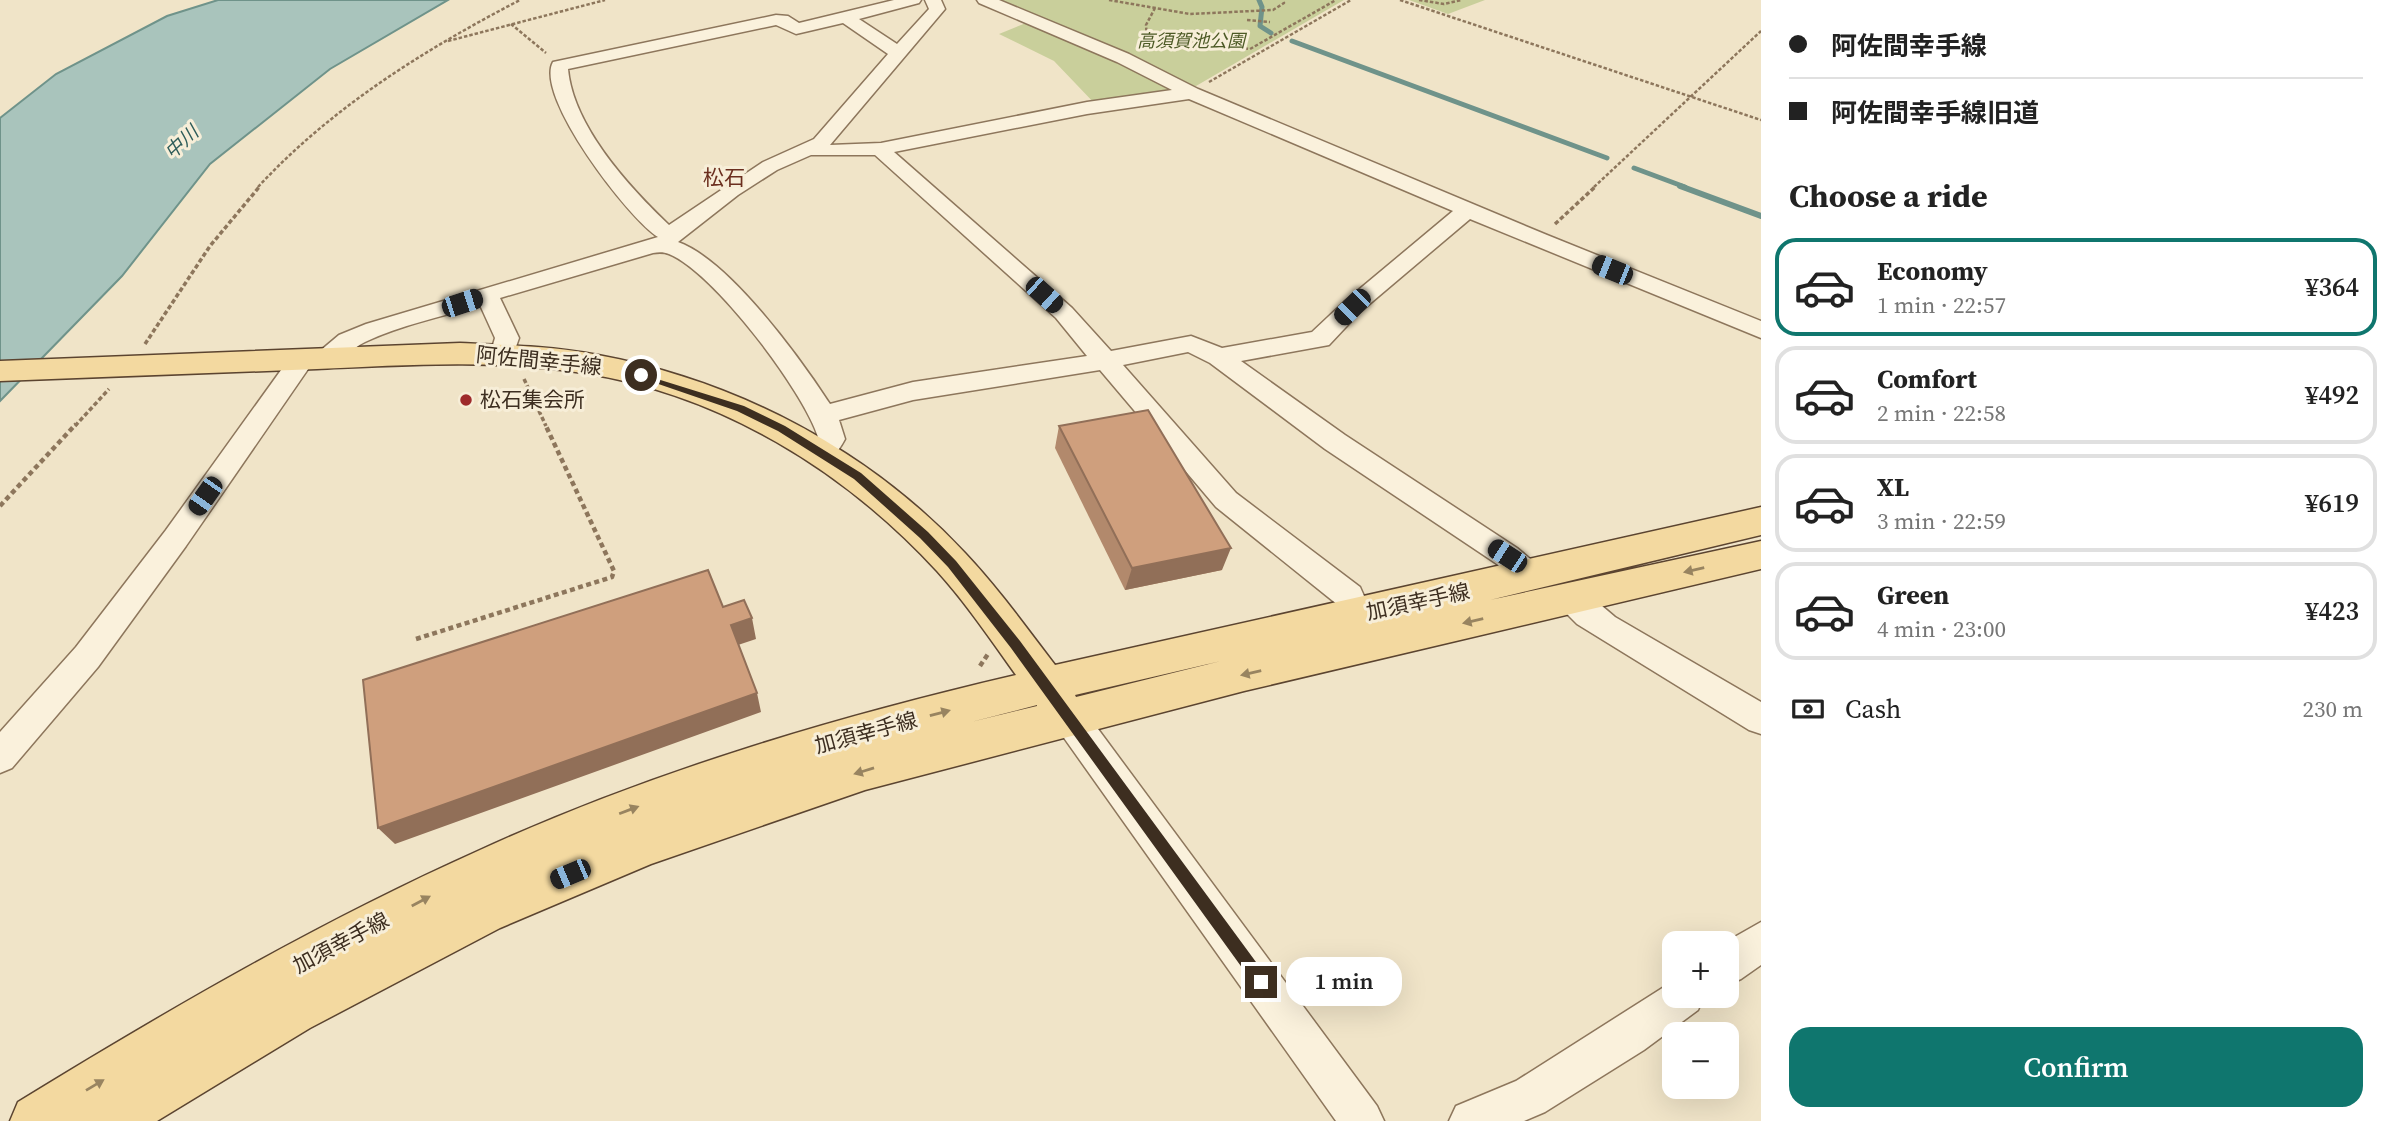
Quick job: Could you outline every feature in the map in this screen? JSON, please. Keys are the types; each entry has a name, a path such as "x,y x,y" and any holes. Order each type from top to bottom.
{"main road":[{"name":"阿佐間幸手線","path":"0,371 460,353 597,365 696,391 741,408 821,452 893,505 933,544 983,601 1057,701"},
{"name":"加須幸手線","path":"108,1121 260,1028 359,974 542,885 733,812 904,758 1057,701 1530,577 1761,521"},
{"name":"加須幸手線","path":"37,1121 264,985 430,896 551,841 659,799 789,754 1571,598 1761,555"}],"street":[{"path":"821,452 832,439 823,415 768,337 734,297 685,253 666,240 660,229 580,133 559,86 559,66 776,20 782,20 796,29 913,0"},
{"path":"985,0 1123,58 1191,93 1539,240 1761,330"},
{"path":"0,757 95,646 314,357 362,335 666,240 770,166 821,143 942,4"},
{"path":"846,17 898,53"},
{"path":"811,149 881,149 1087,108 1191,93"},
{"path":"881,149 1064,313 1226,500 1349,596"},
{"path":"1219,356 1321,339 1352,307 1468,209"},
{"path":"487,295 508,338 511,356"},
{"path":"823,415 913,391 1191,344 1219,356 1335,442 1507,556 1530,577"},
{"path":"1571,598 1604,626 1761,719"},
{"path":"1057,701 1362,1121"},
{"path":"1739,957 1761,941"},
{"path":"1471,1121 1530,1097 1667,1008"}],"path":[{"path":"0,506 263,183 336,115 441,43 520,0"},
{"path":"441,43 605,0"},
{"path":"1109,0 1190,14 1273,10 1280,7 1284,3 1283,0"},
{"path":"1137,51 1146,46 1198,43 1250,49 1336,0"},
{"path":"1191,93 1351,0"},
{"path":"1400,0 1761,120"},
{"path":"1419,0 1444,4 1462,0"},
{"path":"1146,46 1146,25 1155,8"},
{"path":"1247,20 1270,22"},
{"path":"511,24 559,66"},
{"path":"1539,240 1761,31"},
{"path":"416,639 612,577 614,571 517,363 511,356"},
{"path":"980,666 991,650"}],"green space":[{"name":"高須賀池公園","path":"996,0 1344,0 1196,86 1186,85"},
{"path":"1409,0 1485,0 1448,14"},
{"name":"高須賀池公園","path":"1026,23 1128,65 1172,89 1174,93 1097,106 1054,61 999,34"}],"water":[{"name":"中川","path":"218,0 448,0 330,69 210,164 122,276 0,401 0,118 56,74 167,16"}],"building":[{"path":"1148,410 1231,548 1132,568 1059,426"},
{"path":"708,570 723,607 744,600 752,618 731,625 757,693 378,828 363,680"}],"waterway":[{"path":"1259,0 1262,7 1260,26 1271,33"},
{"path":"1292,41 1607,158"},
{"path":"1634,168 1685,187"},
{"path":"1680,186 1761,216"}],"place":[{"name":"松石集会所","path":"466,400"}],"district":[{"name":"松石","path":"724,178"}],"route":[{"path":"641,375 741,408 782,429 857,476 924,535 952,564 1016,644 1261,982"}]}
